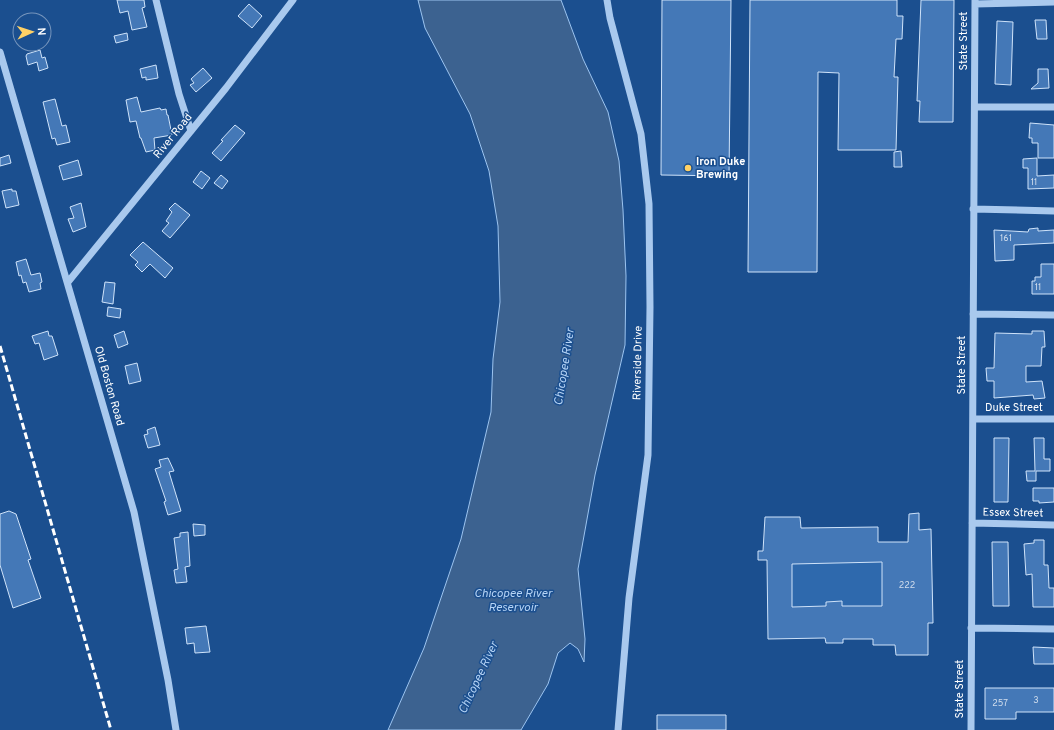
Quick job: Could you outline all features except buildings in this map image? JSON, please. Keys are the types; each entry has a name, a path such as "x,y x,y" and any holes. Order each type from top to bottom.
{"street":[{"path":"156,0 179,94 191,130"},
{"name":"River Road","path":"68,282 191,130 293,0"},
{"name":"Riverside Drive","path":"607,0 610,18 641,134 649,204 650,307 648,455 629,598 618,730"},
{"path":"975,2 1054,2"},
{"name":"State Street","path":"971,730 975,2"},
{"name":"Old Boston Road","path":"0,52 134,512 168,680 176,730"},
{"path":"975,107 1054,107"},
{"path":"973,209 1054,211"},
{"path":"973,314 1054,315"},
{"name":"Duke Street","path":"973,419 1054,419"},
{"name":"Essex Street","path":"972,523 1054,525"},
{"path":"971,628 1054,629"}],"shaded area":[{"path":"882,562 882,606 842,606 842,601 827,602 826,606 792,607 792,564"}],"water":[{"name":"Chicopee River Reservoir","path":"418,0 561,0 583,59 608,112 619,161 626,276 625,345 595,475 578,569 585,639 584,662 578,649 570,643 558,653 548,684 521,730 388,730 424,648 461,539 491,412 493,359 500,302 498,226 489,171 470,114 425,28"}],"railway":[{"path":"0,346 111,730"}],"place":[{"name":"Iron Duke Brewing","path":"688,168"}],"water label":[{"name":"Chicopee River","path":"565,367"},
{"name":"Chicopee River","path":"479,678"}]}
